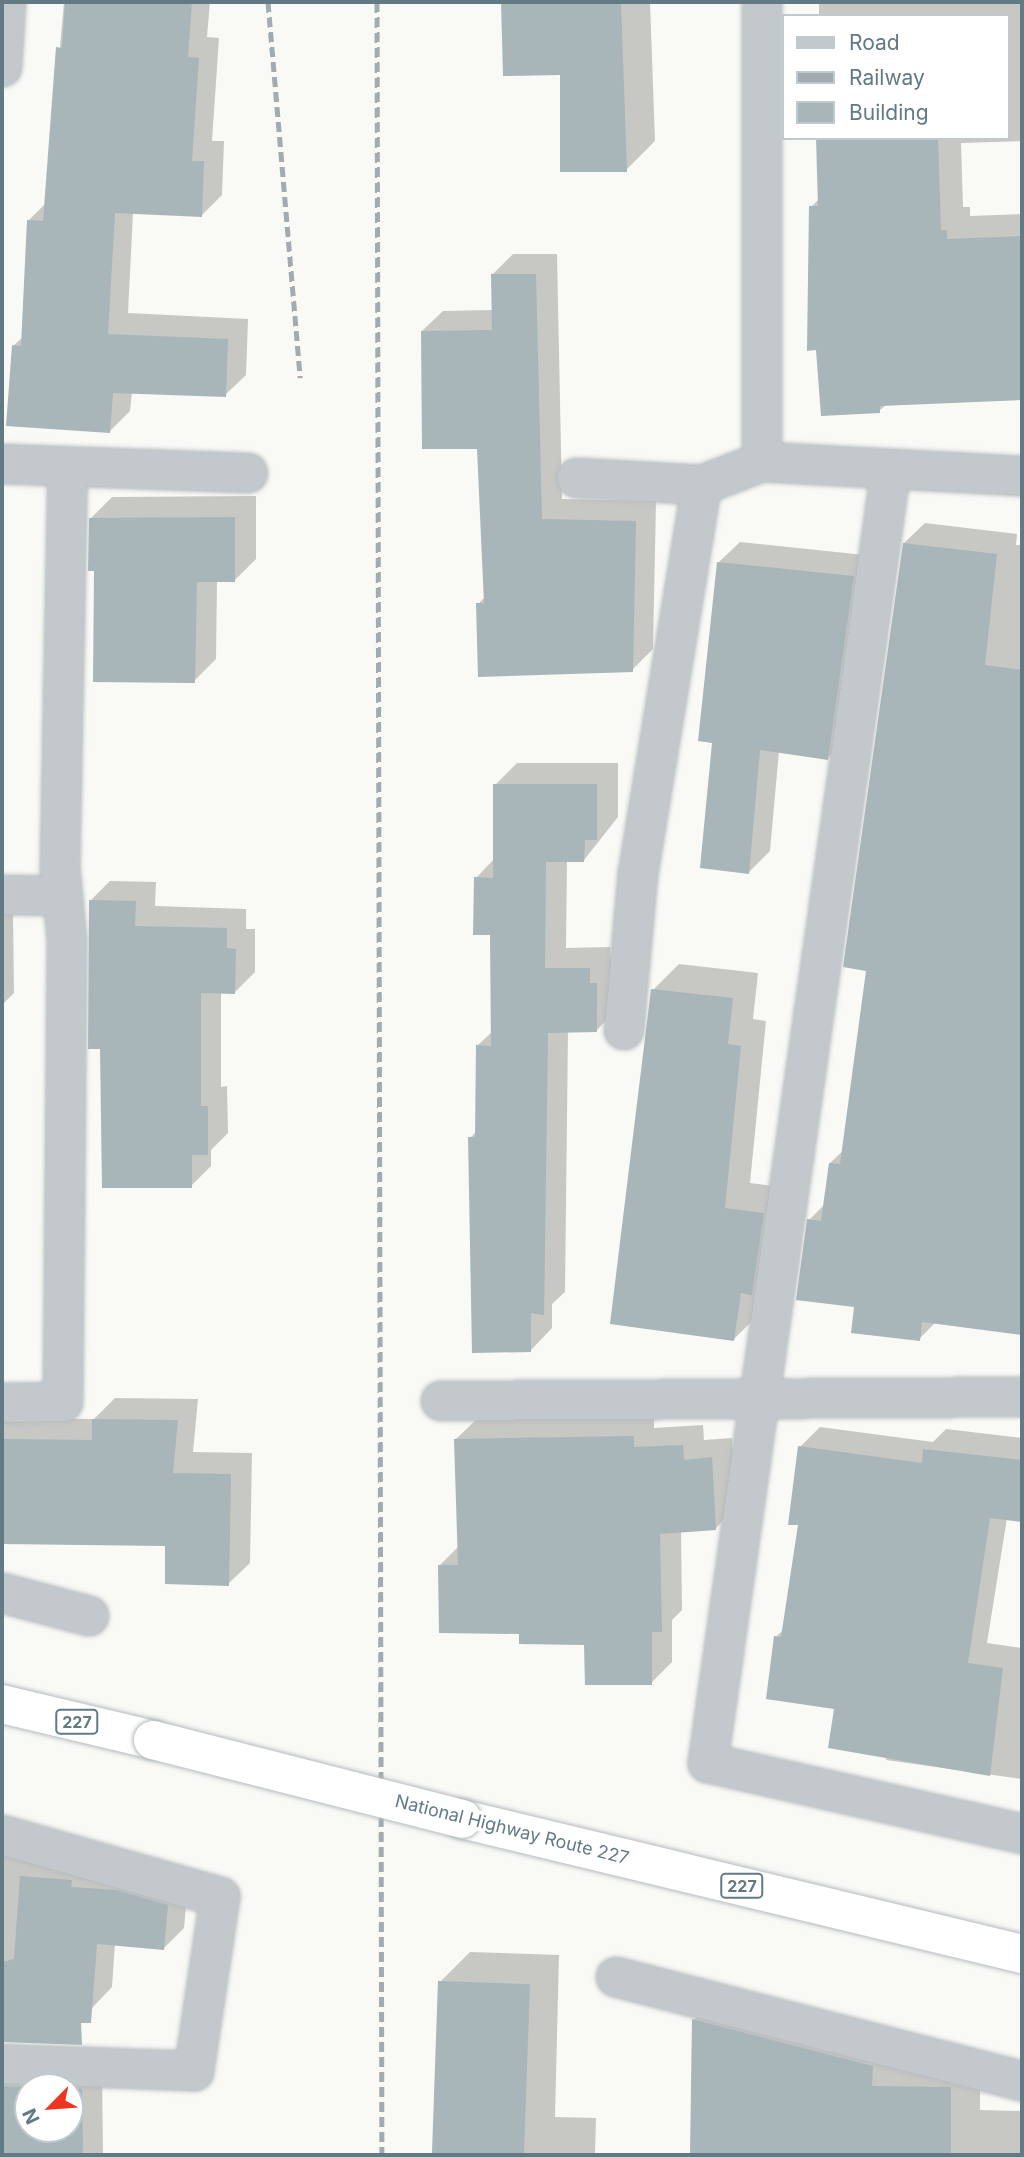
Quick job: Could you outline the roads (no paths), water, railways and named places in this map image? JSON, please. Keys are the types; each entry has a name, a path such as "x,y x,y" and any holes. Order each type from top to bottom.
{"highway":[{"name":"National Highway Route 227","path":"2,1704 1022,1954"}],"street":[{"path":"2,67 6,2"},
{"path":"762,2 762,462"},
{"path":"578,478 702,485 762,462 1022,476"},
{"path":"2,464 248,473"},
{"path":"2,1403 63,1402 67,940 60,895 68,467"},
{"path":"891,469 757,1400 708,1763 1022,1834"},
{"path":"624,1030 638,874 702,485"},
{"path":"2,895 60,895"},
{"path":"441,1401 1022,1397"},
{"path":"2,1593 89,1616"},
{"path":"2,1835 220,1898 194,2071 2,2064"},
{"path":"616,1977 1022,2081"}],"railway":[{"path":"268,2 300,378"},
{"path":"377,2 382,2155"}]}
